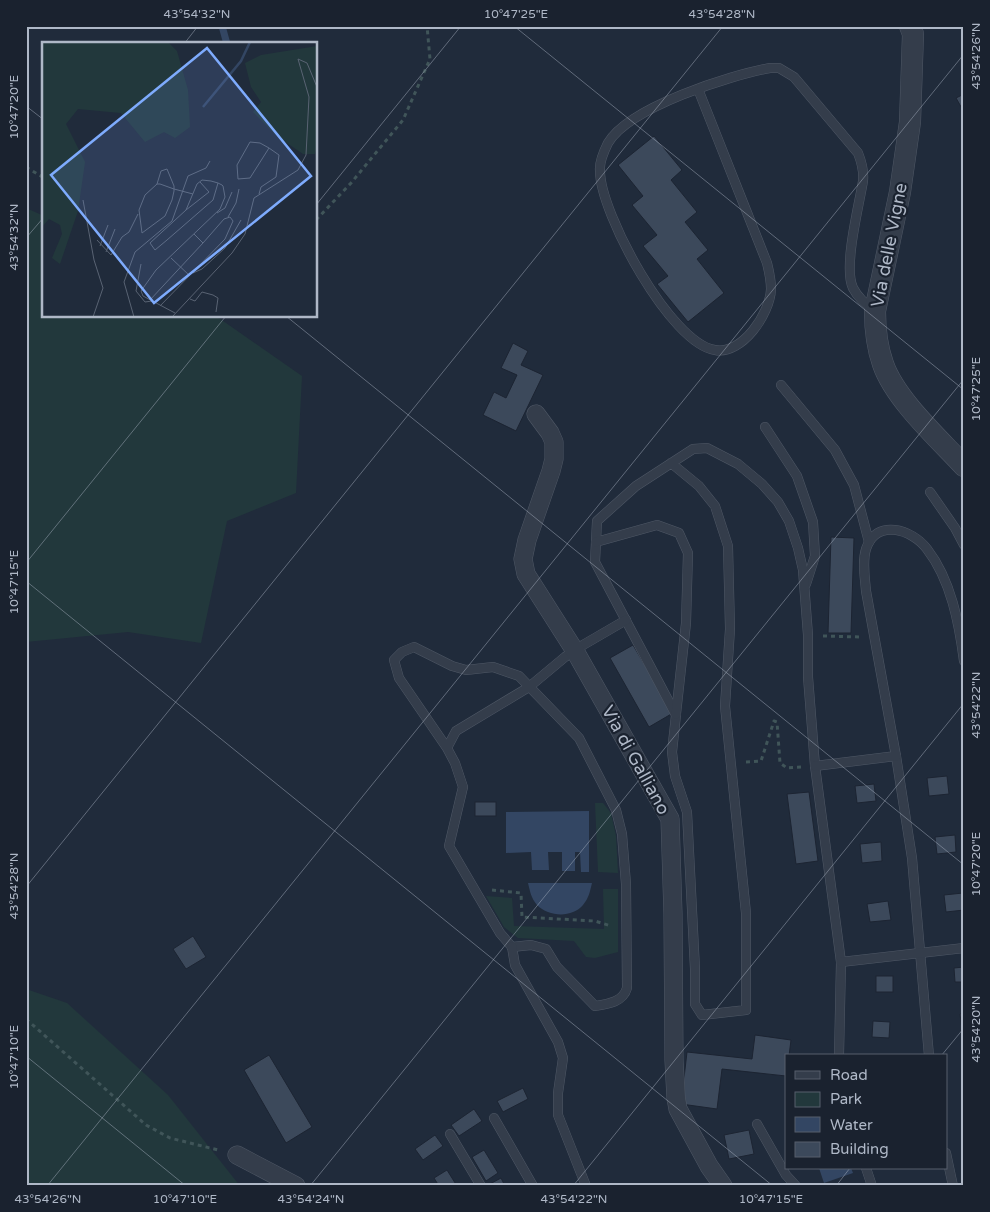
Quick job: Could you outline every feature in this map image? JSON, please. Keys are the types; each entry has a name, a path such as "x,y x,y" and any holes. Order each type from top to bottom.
{"street":[{"name":"Via delle Vigne","path":"910,26 913,34 910,122 900,192 875,311 878,349 883,366 897,389 911,408 964,466"},
{"name":"Via di Galliano","path":"536,414 550,432 554,442 554,459 527,540 523,558 526,574 575,651 670,819 676,1098 678,1109 709,1166 723,1186"},
{"path":"237,1155 296,1186"}],"lane":[{"path":"698,89 767,263 771,290 768,303 750,335 728,350 715,350 706,347 684,331 642,278 607,204 600,172 602,156 609,141 623,126 643,112 698,89 770,68 779,68 800,84 858,153 864,171 850,259 850,274 852,286 859,298 875,311"},
{"path":"781,384 836,450 854,484 869,542"},
{"path":"765,428 798,476 813,522 815,556 805,589"},
{"path":"676,715 595,562 597,521 636,486 693,449 707,448 738,464 762,484 778,502 789,521 798,548 805,589 808,677 815,766 841,962 839,1054"},
{"path":"596,542 658,525 678,532 688,553 686,623 672,752 675,776 687,812 695,1004 702,1015 746,1010 746,913 725,706 730,629 728,546 716,506 699,486 671,463"},
{"path":"930,492 955,528 964,545"},
{"path":"929,1054 912,858 896,756 866,591 865,551 869,542 877,534 885,530 905,531 918,539 927,549 941,573 951,599 961,637 964,661"},
{"path":"447,748 456,731 529,687 575,651 626,620"},
{"path":"512,947 531,945 546,949 557,966 595,1006 615,1002 625,993 627,988 626,884 622,834 616,810 579,738 519,676 493,667 466,670 452,666 414,647 402,652 394,660 399,678 447,748 455,763 463,787 449,846 500,933 512,947 515,965 558,1042 563,1058 558,1092 558,1115 586,1186"},
{"path":"815,766 896,756"},
{"path":"841,962 964,948"},
{"path":"494,1118 533,1186"},
{"path":"757,1124 786,1175 796,1186"},
{"path":"450,1134 481,1186"},
{"path":"948,1162 953,1186"},
{"path":"867,1170 872,1186"}],"path":[{"path":"318,218 351,183 403,120 430,59 427,26"},
{"path":"26,167 42,177"},
{"path":"830,636 874,638"},
{"path":"730,763 761,761 774,721 777,722 780,763 787,768 815,766"},
{"path":"490,890 521,893 522,917 595,921 619,929 626,929"},
{"path":"26,1019 146,1124 170,1138 237,1155"}],"green space":[{"path":"26,208 42,215 42,318 219,318 302,376 296,493 227,521 201,643 128,632 26,642"},
{"path":"595,803 603,803 611,813 616,836 618,873 598,872"},
{"path":"603,889 618,889 618,952 595,958 586,957 574,941 518,938 504,927 486,896 512,898 514,926 604,929"},
{"path":"26,989 67,1003 168,1095 240,1186 26,1186"}],"water":[{"path":"589,811 589,872 581,872 580,852 575,852 575,871 562,871 562,852 548,852 549,870 532,870 531,852 506,853 506,812"},
{"path":"528,883 592,883 588,897 583,905 567,914 554,914 537,905 532,897"},
{"path":"820,1170 852,1170 853,1173 824,1183"}],"building":[{"path":"964,94 964,112 956,98"},
{"path":"654,136 682,170 671,180 697,212 685,222 708,250 697,259 724,293 688,322 657,284 668,276 643,246 657,235 632,205 643,196 618,165"},
{"path":"513,343 528,351 521,365 543,375 516,431 483,415 494,392 506,398 517,375 501,368"},
{"path":"831,537 854,538 851,633 828,633"},
{"path":"633,645 673,713 649,727 610,658"},
{"path":"947,776 949,794 929,796 927,778"},
{"path":"874,784 876,801 857,803 855,786"},
{"path":"809,792 818,861 796,864 787,794"},
{"path":"475,802 496,802 496,816 475,816"},
{"path":"955,835 956,852 937,854 935,837"},
{"path":"881,842 882,861 862,863 860,844"},
{"path":"963,893 964,910 946,912 944,895"},
{"path":"888,901 891,920 870,922 867,904"},
{"path":"193,936 206,957 186,969 173,949"},
{"path":"964,967 964,982 955,982 954,968"},
{"path":"876,976 893,976 893,992 876,992"},
{"path":"964,1013 964,1028 962,1029 960,1014"},
{"path":"873,1021 890,1022 889,1038 872,1037"},
{"path":"755,1035 791,1040 789,1054 785,1054 785,1076 722,1069 717,1109 681,1104 687,1052 752,1059"},
{"path":"269,1055 312,1127 286,1143 244,1070"},
{"path":"523,1088 528,1099 503,1112 497,1101"},
{"path":"474,1109 482,1121 459,1136 451,1125"},
{"path":"749,1130 754,1154 729,1159 724,1135"},
{"path":"435,1135 443,1146 423,1160 415,1149"},
{"path":"484,1150 498,1173 486,1181 472,1157"},
{"path":"447,1170 457,1186 439,1186 434,1178"},
{"path":"501,1178 505,1186 488,1185"}],"waterway":[{"path":"222,26 226,42"}]}
